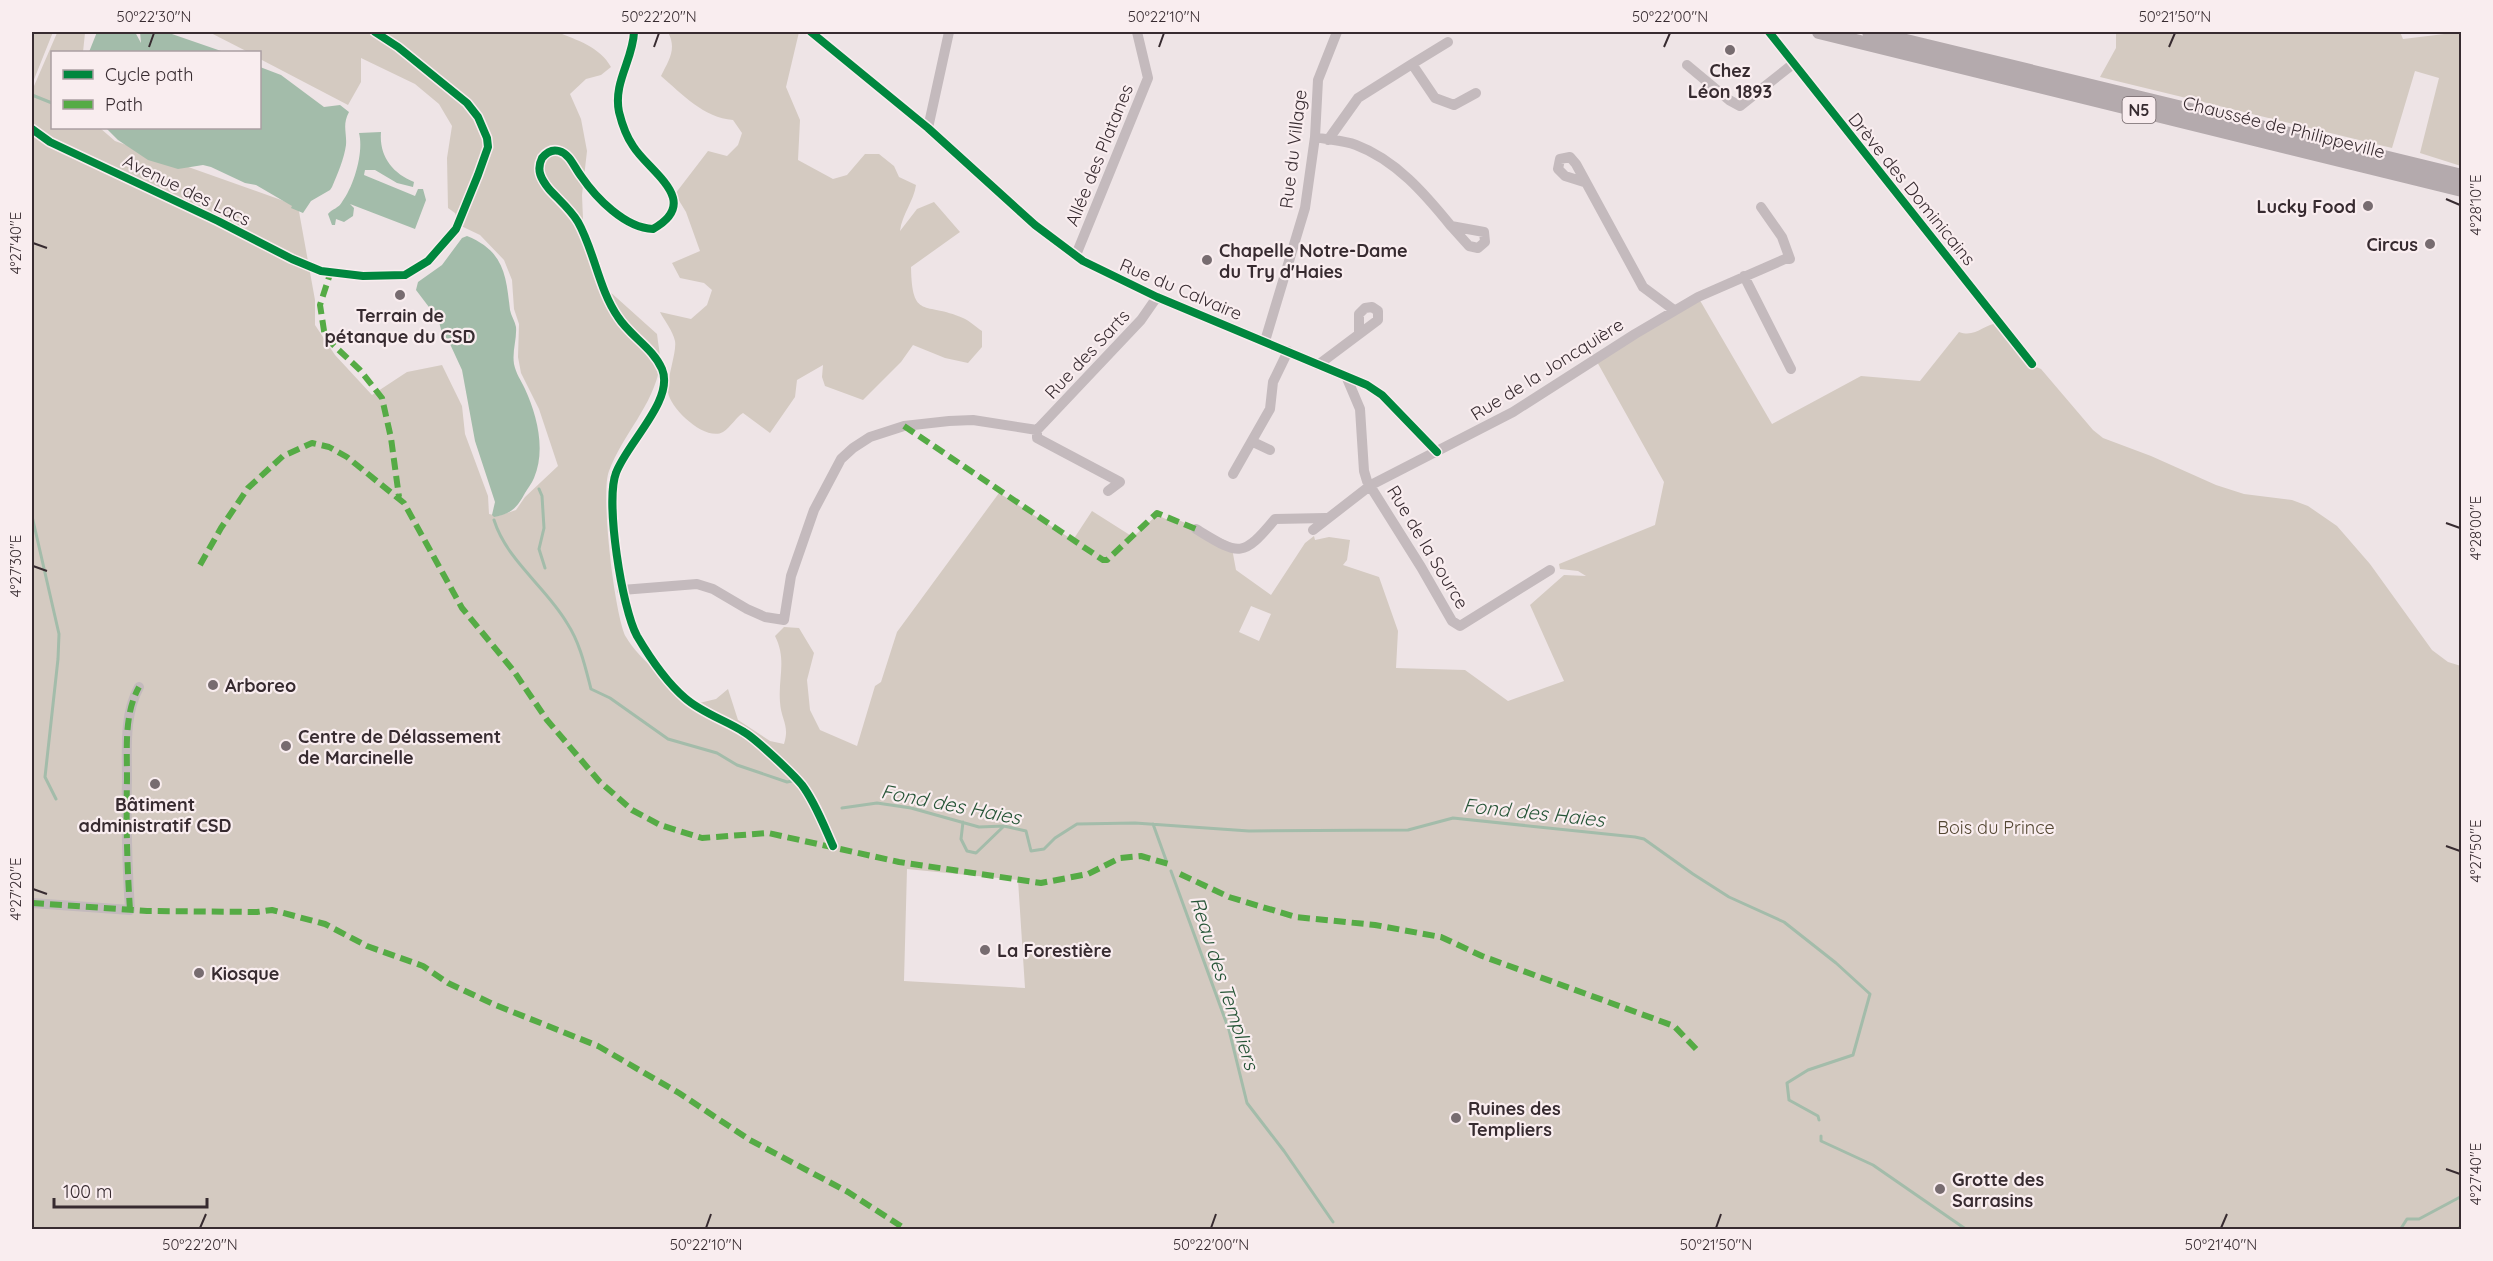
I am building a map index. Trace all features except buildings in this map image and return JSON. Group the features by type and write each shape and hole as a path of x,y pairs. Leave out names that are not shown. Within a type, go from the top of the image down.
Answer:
{"main road":[{"name":"Chaussée de Philippeville","path":"1819,32 2462,190"},
{"name":"Chaussée de Philippeville","path":"1869,32 2462,176"}],"street":[{"name":"Avenue des Lacs","path":"32,129 50,142 321,271 363,276 405,275 428,261 456,229 488,147 483,127 467,103 398,47 375,32"},
{"path":"634,32 632,47 622,70 619,110 626,134 634,148 669,186 673,199 668,219 653,229 633,225 592,192 569,158 560,151 552,150 546,154 539,169 545,184 578,222 616,315 630,333 656,358 663,371 662,397 622,458 614,475 614,511 622,590 627,613 636,634 666,680 686,699 746,733 802,785 833,846"},
{"name":"Rue du Calvaire","path":"812,32 927,128 1035,225 1076,255 1108,274 1157,297 1367,385 1382,395 1437,452"},
{"path":"927,128 949,32"},
{"name":"Allée des Platanes","path":"1076,255 1148,78 1137,32"},
{"name":"Rue du Village","path":"1265,341 1305,208 1315,137 1318,80 1337,32"},
{"name":"Drève des Dominicains","path":"1768,32 2032,364"},
{"path":"1328,140 1358,98 1448,42"},
{"path":"1412,64 1435,98 1454,105 1476,93"},
{"path":"1687,65 1729,100 1740,105 1793,64"},
{"path":"1315,137 1355,144 1389,161 1427,196 1451,226"},
{"path":"1584,182 1643,287 1674,310"},
{"name":"Rue de la Joncquière","path":"1371,485 1542,395 1674,310 1744,276 1785,259 1790,260 1782,237 1761,207"},
{"path":"1744,276 1791,369"},
{"name":"Rue des Sarts","path":"1037,430 1141,320 1157,297"},
{"path":"1318,364 1359,333"},
{"path":"1233,474 1270,409 1273,382 1288,351"},
{"path":"1313,530 1371,485 1364,471 1360,409 1346,376"},
{"path":"622,590 698,584 765,617 784,620 790,576 814,510 841,459 853,448 882,433 904,426 973,420 1037,430 1037,438 1120,482 1108,491"},
{"path":"1253,442 1270,450"},
{"name":"Rue de la Source","path":"1371,485 1452,621 1460,626 1550,570"},
{"path":"1196,529 1221,545 1236,550 1246,549 1275,519 1326,518"},
{"path":"32,903 130,909 125,848 128,734 131,700 139,687"}],"green space":[{"path":"32,32 53,32 33,82 32,82"},
{"name":"Bois du Prince","path":"209,32 557,32 594,49 611,67 601,75 586,79 570,94 581,119 587,151 582,195 584,244 608,290 657,334 660,358 660,366 651,394 609,471 606,503 617,606 626,637 639,655 695,704 716,699 728,689 738,720 770,741 784,744 786,727 781,708 781,653 775,636 784,627 799,628 814,653 807,680 810,710 820,730 857,746 875,686 881,682 897,632 999,493 1073,540 1092,511 1133,537 1157,515 1179,525 1167,515 1231,543 1236,570 1271,595 1305,543 1314,536 1315,540 1329,537 1350,540 1347,560 1343,565 1379,577 1398,631 1396,668 1465,670 1508,701 1564,681 1530,605 1564,575 1586,576 1578,571 1560,569 1559,564 1655,525 1664,482 1596,360 1698,297 1772,424 1861,376 1920,381 1959,332 1975,332 1999,323 2024,362 2041,369 2093,430 2103,438 2151,456 2216,485 2244,494 2292,500 2308,506 2337,526 2370,564 2432,650 2448,662 2461,666 2461,1229 32,1229 32,86 34,86 57,33 85,33 83,51 51,51 51,129 101,129 115,141 298,206 315,300 315,325 335,355 372,395 407,372 442,365 462,406 465,434 488,496 489,514 498,516 516,510 525,497 558,466 539,409 521,373 518,357 519,324 514,309 512,280 504,260 480,235 459,225 455,213 448,208 447,158 452,126 439,104 415,84 361,58 361,82 348,105 261,60 261,51 246,51","holes":["1251,606 1271,614 1259,641 1239,632","907,869 1018,880 1025,988 904,981"]},
{"path":"668,32 799,32 786,87 800,120 798,160 833,179 847,175 865,154 879,154 894,166 899,177 916,185 900,231 917,209 934,202 960,232 911,267 912,284 914,295 923,306 963,318 982,331 982,347 968,363 945,358 913,345 901,362 863,400 825,386 822,377 823,365 797,380 795,397 770,433 743,413 726,430 716,434 699,428 682,415 670,399 668,392 675,341 660,312 691,319 707,305 712,290 704,283 680,278 672,263 700,251 686,212 675,194 708,151 727,156 738,145 742,133 733,120 712,115 703,110 661,76 672,49"},
{"path":"2116,32 2400,32 2403,39 2461,32 2461,166 2420,153 2439,78 2415,71 2392,148 2100,77 2116,48"}],"shaded area":[{"path":"97,32 135,32 141,43 140,32 169,33 221,51 89,51"},
{"path":"261,67 281,75 324,107 340,105 349,112 345,125 345,150 332,187 311,201 303,213 291,208 292,206 256,185 245,183 211,167 203,165 178,169 148,160 118,140 107,129 261,129"},
{"path":"381,132 382,149 388,163 399,174 414,182 413,187 397,183 375,170 365,170 364,175 415,196 418,189 423,189 426,200 415,229 350,204 354,208 353,216 344,222 336,219 335,225 332,225 328,214 339,206 357,169 360,150 359,133"},
{"path":"467,236 489,249 501,266 516,327 514,364 529,399 540,444 538,467 519,503 513,510 494,517 492,515 495,502 475,441 462,370 450,344 443,336 438,319 416,290 418,282 442,265 462,238"}],"waterway":[{"name":"Fond des Haies","path":"32,95 51,103"},
{"path":"539,489 542,496 544,528 539,549 545,568"},
{"path":"32,516 59,634 45,777 56,799"},
{"name":"Fond des Haies","path":"494,520 500,535 517,561 549,597 572,631 582,655 591,689 610,698 668,739 717,753 737,765 787,782 792,781"},
{"name":"Fond des Haies","path":"842,808 877,803 911,808 979,827 1004,826 1026,831 1031,851 1044,849 1055,838 1077,824 1135,823 1249,831 1408,830 1453,818 1644,839 1729,897 1784,922 1836,963 1870,994 1853,1055 1808,1070 1787,1083 1789,1100 1818,1116 1819,1120"},
{"path":"963,822 961,839 967,851 976,853 1004,826"},
{"name":"Reau des Templiers","path":"1153,824 1166,860"},
{"name":"Reau des Templiers","path":"1171,871 1229,1030 1247,1103 1284,1151 1333,1222"},
{"name":"Fond des Haies","path":"1821,1136 1821,1141 1873,1165 1967,1230"},
{"name":"Fond des Haies","path":"2400,1230 2407,1219 2419,1219 2462,1196"}],"marked path":[{"path":"328,271 331,271 320,305 325,337 360,370 382,398 391,438 399,497"},
{"path":"904,426 1103,560 1107,560 1157,513 1196,529"},
{"path":"200,565 248,488 283,456 312,443 329,447 347,457 404,503 462,608 513,670 547,720 599,781 632,810 660,825 702,838 768,833 899,862 1041,883 1088,874 1120,858 1141,856 1169,864"},
{"path":"130,910 127,844 127,743 131,708 139,687"},
{"path":"1180,874 1229,897 1296,917 1375,925 1441,937 1482,956 1674,1026 1697,1050"},
{"path":"32,903 147,911 257,912 272,910 325,924 367,946 423,966 448,983 493,1004 598,1046 679,1093 750,1140 848,1192 907,1230"}],"cycle path":[{"path":"32,129 50,142 321,271 363,276 405,275 428,261 456,229 488,147 487,138 478,117 467,103 398,47 375,32"},
{"path":"634,32 619,91 619,112 624,130 631,142 660,176 673,197 673,208 667,218 653,229 622,218 603,202 569,158 559,151 552,151 545,155 539,166 540,174 546,185 568,209 584,233 611,306 623,324 653,355 662,369 664,381 662,394 648,422 621,461 613,487 614,530 626,603 637,636 664,677 692,703 750,736 791,773 811,799 833,846"},
{"path":"811,32 928,128 1035,225 1083,261 1157,297 1367,385 1382,395 1437,452"},
{"path":"1769,32 2032,364"}],"place":[{"name":"Chez Léon 1893","path":"1730,50"},
{"name":"Lucky Food","path":"2368,206"},
{"name":"Circus","path":"2430,244"},
{"name":"Chapelle Notre-Dame du Try d'Haies","path":"1207,260"},
{"name":"Terrain de pétanque du CSD","path":"400,295"},
{"name":"Arboreo","path":"213,685"},
{"name":"Centre de Délassement de Marcinelle","path":"286,746"},
{"name":"Bâtiment administratif CSD","path":"155,784"},
{"name":"La Forestière","path":"985,950"},
{"name":"Kiosque","path":"199,973"},
{"name":"Ruines des Templiers","path":"1456,1118"},
{"name":"Grotte des Sarrasins","path":"1940,1189"}]}
